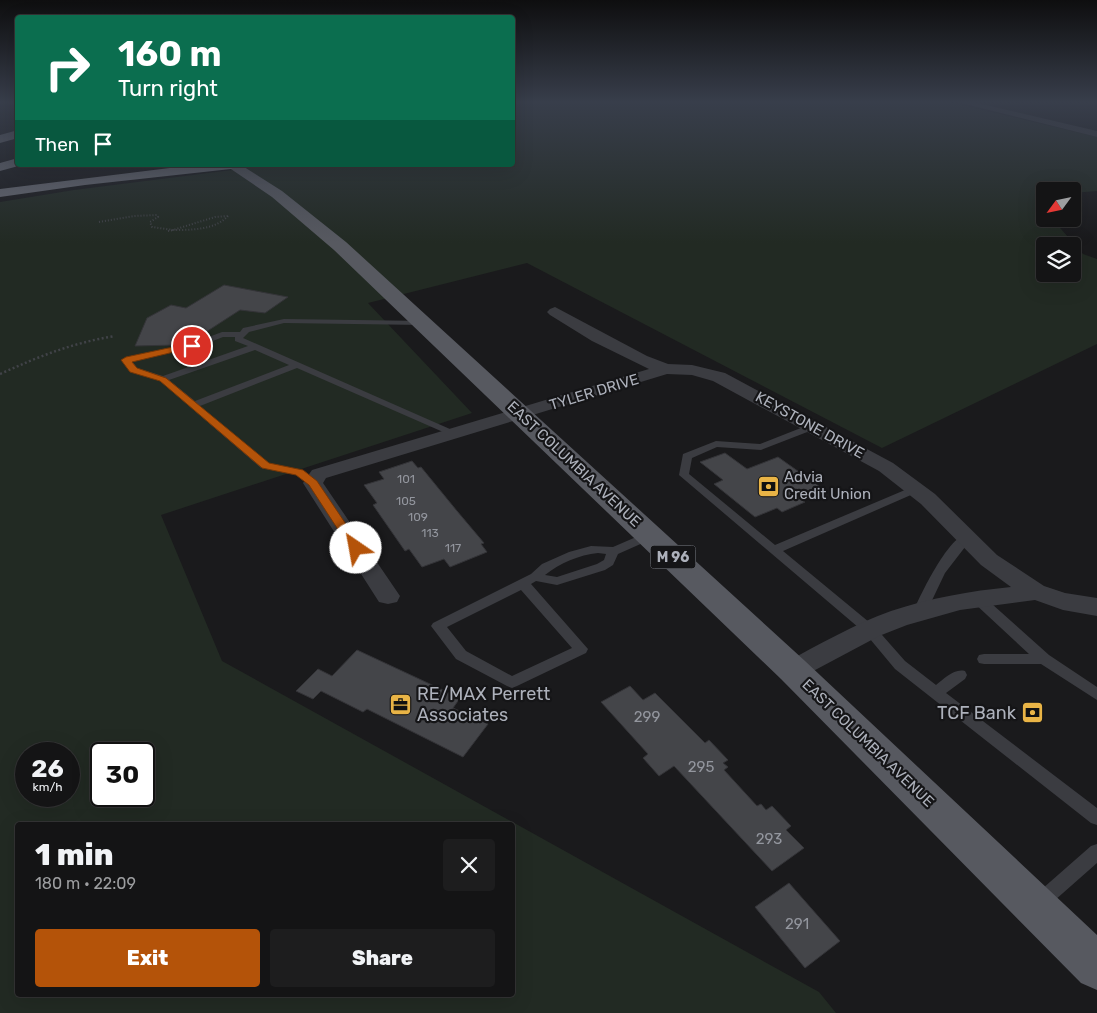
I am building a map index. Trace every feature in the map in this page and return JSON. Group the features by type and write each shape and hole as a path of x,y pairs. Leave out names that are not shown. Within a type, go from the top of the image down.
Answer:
{"highway":[{"path":"0,161 15,158"},
{"path":"0,167 15,163"},
{"path":"0,193 85,181 214,167"}],"main road":[{"name":"EAST COLUMBIA AVENUE","path":"235,167 277,194 340,246 423,323 793,670 1097,967"}],"street":[{"name":"KEYSTONE DRIVE","path":"554,312 598,338 641,360 666,368 692,370 719,377 886,467 916,489 989,560 1036,592"},
{"name":"TYLER DRIVE","path":"313,483 319,474 666,368"},
{"path":"313,483 388,596"},
{"path":"793,670 870,630 899,618 960,601 1036,592 1063,601 1097,607"}],"lane":[{"path":"423,323 284,321 246,330 238,339 454,433"},
{"path":"242,334 222,334 192,346 126,360 134,370 163,380 265,466 299,473 313,483"},
{"path":"163,380 254,347"},
{"path":"193,405 296,365"},
{"path":"812,427 761,447 716,444 687,456 684,475 870,630 900,665 1097,818"},
{"path":"774,550 916,489"},
{"path":"529,581 581,649 512,682 461,656 438,626 529,581 547,566 587,551 597,549 613,551 650,535"},
{"path":"920,612 929,588 948,557 966,538"},
{"path":"529,581 557,581 601,567 609,562 613,551"},
{"path":"978,599 1044,659 1097,694"},
{"path":"984,659 1044,659"},
{"path":"936,693 960,675"},
{"path":"1035,906 1097,852"}],"path":[{"path":"99,222 156,215 158,217 150,222 151,225 168,231 195,229 224,221 228,216 215,217 168,231"},
{"path":"0,374 48,352 90,340 115,336"}],"shaded area":[{"path":"515,148 1097,148 1097,191 1081,192 1081,182 1036,182 1036,228 1060,228 1068,237 1036,237 1036,282 1081,282 1081,252 1097,259 1097,344 882,448 527,263 368,303 472,413 161,515 222,661 512,822 15,822 15,997 515,997 515,823 819,992 836,1013 0,1013 0,202 74,190 255,167 515,167"}],"building":[{"path":"224,285 288,297 265,313 240,310 192,341 184,341 183,344 135,346 147,318 171,305 186,308"},
{"name":"Advia Credit Union","path":"725,453 747,469 778,457 823,489 799,498 805,502 782,512 777,508 755,517 714,484 723,480 700,462"},
{"path":"412,461 418,468 421,467 484,543 481,544 487,552 450,567 444,559 422,567 409,549 405,551 373,505 377,503 364,485 384,479 379,472"},
{"name":"RE/MAX Perrett Associates","path":"357,650 460,698 453,708 488,724 463,757 367,709 363,712 321,691 313,699 296,691 318,669 332,676"},
{"path":"630,686 643,700 655,693 705,743 709,740 728,760 723,763 728,767 724,770 757,806 761,804 766,810 772,806 791,826 786,830 804,848 772,871 674,766 659,776 643,758 648,754 601,702"},
{"path":"789,883 840,941 805,968 755,907"}],"place":[{"name":"Advia Credit Union","path":"768,486"},
{"name":"RE/MAX Perrett Associates","path":"401,704"},
{"name":"TCF Bank","path":"1032,713"}],"route":[{"path":"192,346 126,360 134,370 163,380 265,466 299,473 313,483 356,548"}]}
